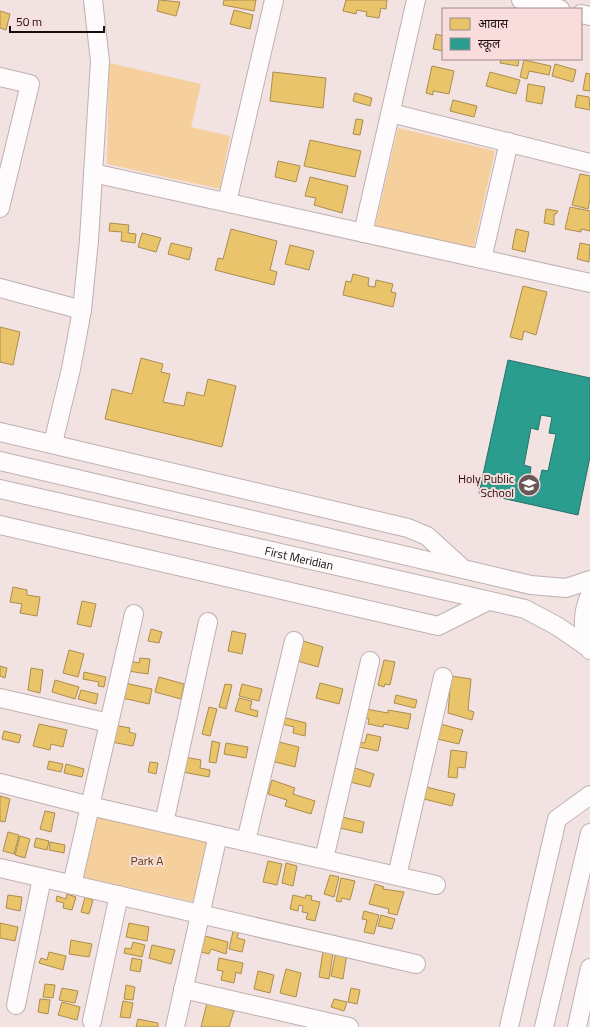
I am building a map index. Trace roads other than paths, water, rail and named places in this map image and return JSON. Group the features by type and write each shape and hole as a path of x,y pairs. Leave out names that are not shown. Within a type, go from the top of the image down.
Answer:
{"street":[{"path":"53,443 71,369 82,310 89,240 100,60 93,0"},
{"path":"227,202 274,0"},
{"path":"363,232 416,0"},
{"path":"522,0 556,8"},
{"path":"0,77 30,84 0,208"},
{"path":"391,113 590,163"},
{"path":"482,259 509,142"},
{"path":"94,173 590,282"},
{"path":"0,288 82,310"},
{"path":"0,432 53,443 417,531 427,536 463,570"},
{"name":"First Meridian","path":"0,461 463,570 538,586 566,588 590,580"},
{"name":"First Meridian","path":"0,489 525,609 557,626 590,649"},
{"path":"0,525 438,626 488,601"},
{"path":"590,595 585,606 584,629 590,649"},
{"path":"72,885 134,614"},
{"path":"164,823 208,622"},
{"path":"246,842 294,641"},
{"path":"324,859 370,662"},
{"path":"397,876 443,677"},
{"path":"0,698 109,723"},
{"path":"0,783 90,806 436,885"},
{"path":"509,1027 557,819 590,795"},
{"path":"544,1027 590,833"},
{"path":"175,1027 199,914 218,835"},
{"path":"0,868 416,964"},
{"path":"16,1005 42,878"},
{"path":"92,1020 119,896"},
{"path":"577,1027 590,968"},
{"path":"183,989 349,1027"}],"place":[{"name":"Holy Public School","path":"529,485"}],"park label":[{"name":"Park A","path":"147,860"}]}
